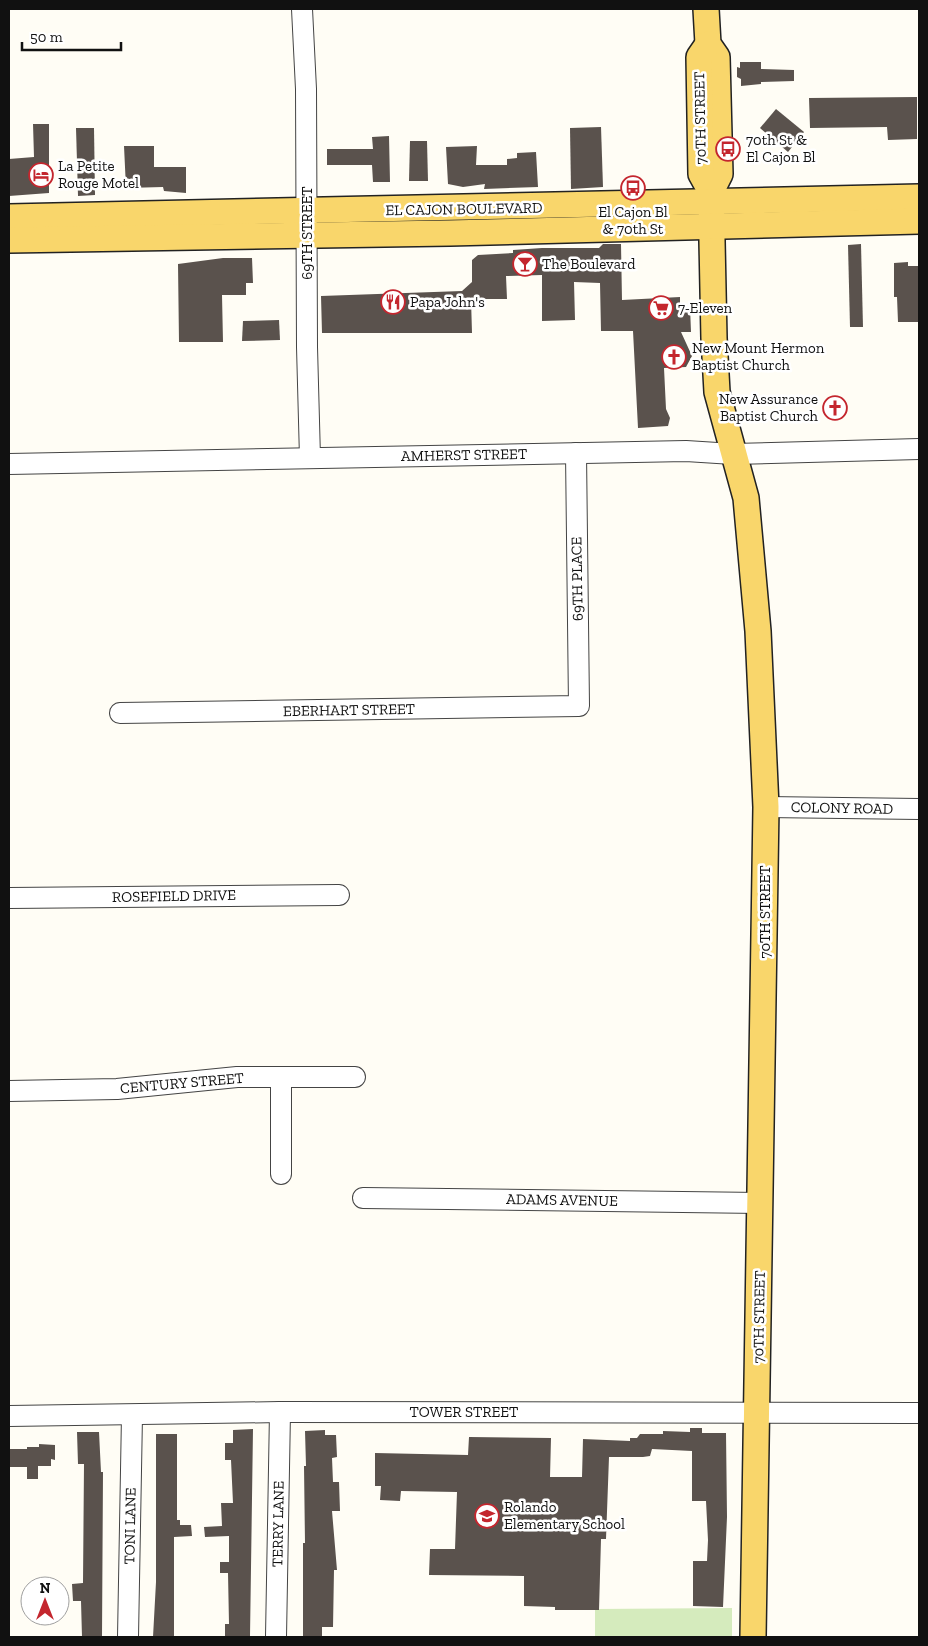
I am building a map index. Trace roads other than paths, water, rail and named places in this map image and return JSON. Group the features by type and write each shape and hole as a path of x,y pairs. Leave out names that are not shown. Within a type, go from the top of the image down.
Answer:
{"main road":[{"name":"70TH STREET","path":"706,9 708,44 717,57 720,174 712,207 714,338 717,392 746,498 760,658 766,807 753,1637"},
{"name":"EL CAJON BOULEVARD","path":"9,240 308,223 919,198"},
{"name":"EL CAJON BOULEVARD","path":"712,207 919,221"},
{"name":"EL CAJON BOULEVARD","path":"9,217 308,223"}],"street":[{"name":"69TH STREET","path":"302,9 308,223 307,347 310,458"},
{"name":"AMHERST STREET","path":"9,464 705,450 733,454 919,449"},
{"name":"69TH PLACE","path":"576,453 579,706"},
{"name":"EBERHART STREET","path":"120,713 579,706"},
{"name":"COLONY ROAD","path":"766,807 919,809"},
{"name":"ROSEFIELD DRIVE","path":"9,898 338,895"},
{"name":"CENTURY STREET","path":"9,1091 117,1089 237,1077 355,1078"},
{"path":"281,1078 281,1174"},
{"name":"ADAMS AVENUE","path":"363,1198 760,1203"},
{"name":"TOWER STREET","path":"9,1416 280,1412 919,1413"},
{"name":"TERRY LANE","path":"276,1637 280,1412"},
{"name":"TONI LANE","path":"128,1637 132,1415"}],"place":[{"name":"70th St & El Cajon Bl","path":"728,149"},
{"name":"La Petite Rouge Motel","path":"41,175"},
{"name":"El Cajon Bl & 70th St","path":"633,188"},
{"name":"The Boulevard","path":"525,264"},
{"name":"Papa John's","path":"393,302"},
{"name":"7-Eleven","path":"661,308"},
{"name":"New Mount Hermon Baptist Church","path":"674,357"},
{"name":"New Assurance Baptist Church","path":"835,408"},
{"name":"Rolando Elementary School","path":"487,1516"}]}
